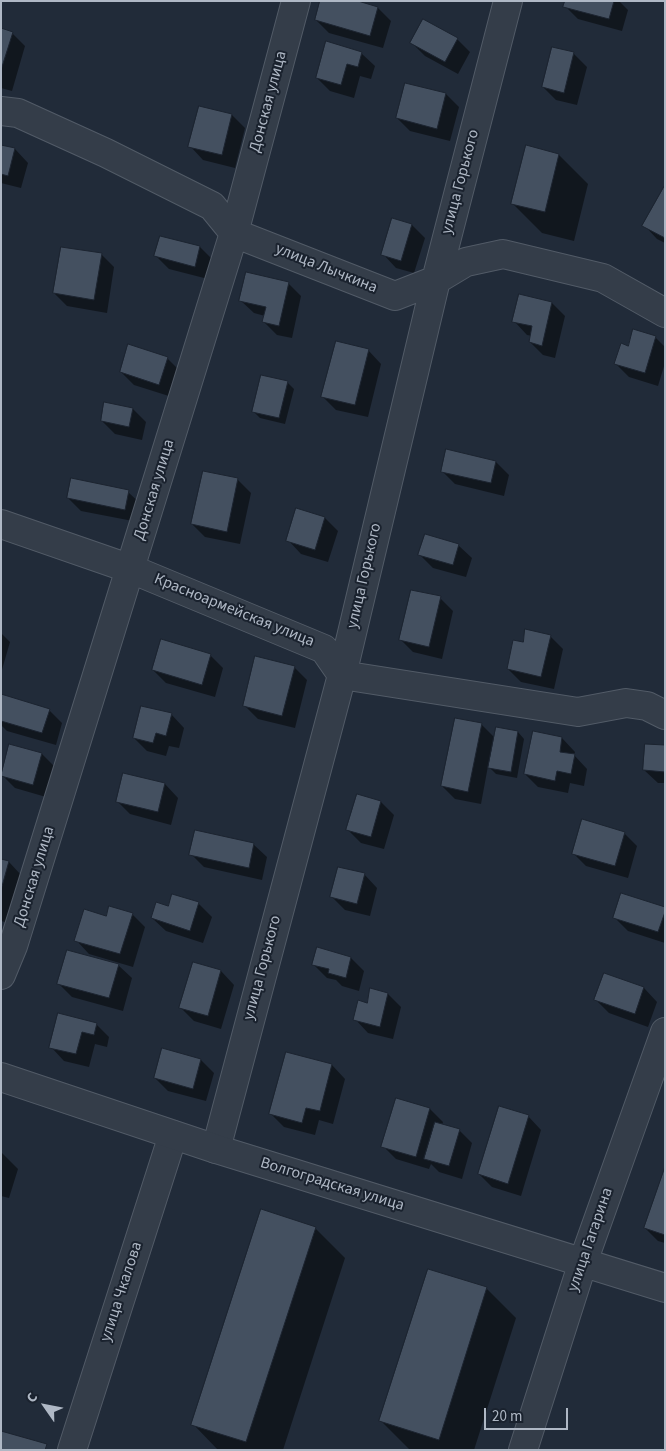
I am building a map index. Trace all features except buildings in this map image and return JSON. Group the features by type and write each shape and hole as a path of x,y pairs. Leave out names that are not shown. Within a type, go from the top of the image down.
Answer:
{"street":[{"name":"Донская улица","path":"1,976 13,946 234,233 296,1"},
{"name":"улица Горького","path":"216,1149 342,675 436,280 508,1"},
{"name":"улица Лычкина","path":"1,111 18,113 80,141 212,206 234,233 395,296 436,280 466,262 503,254 603,278 665,313"},
{"name":"Красноармейская улица","path":"1,524 131,569 324,648 342,675"},
{"path":"342,675 578,712 626,704 647,706 665,715"},
{"name":"улица Гагарина","path":"523,1450 583,1262 665,1032"},
{"name":"Волгоградская улица","path":"1,1077 216,1149 665,1288"},
{"name":"улица Чкалова","path":"72,1450 173,1135"}]}
